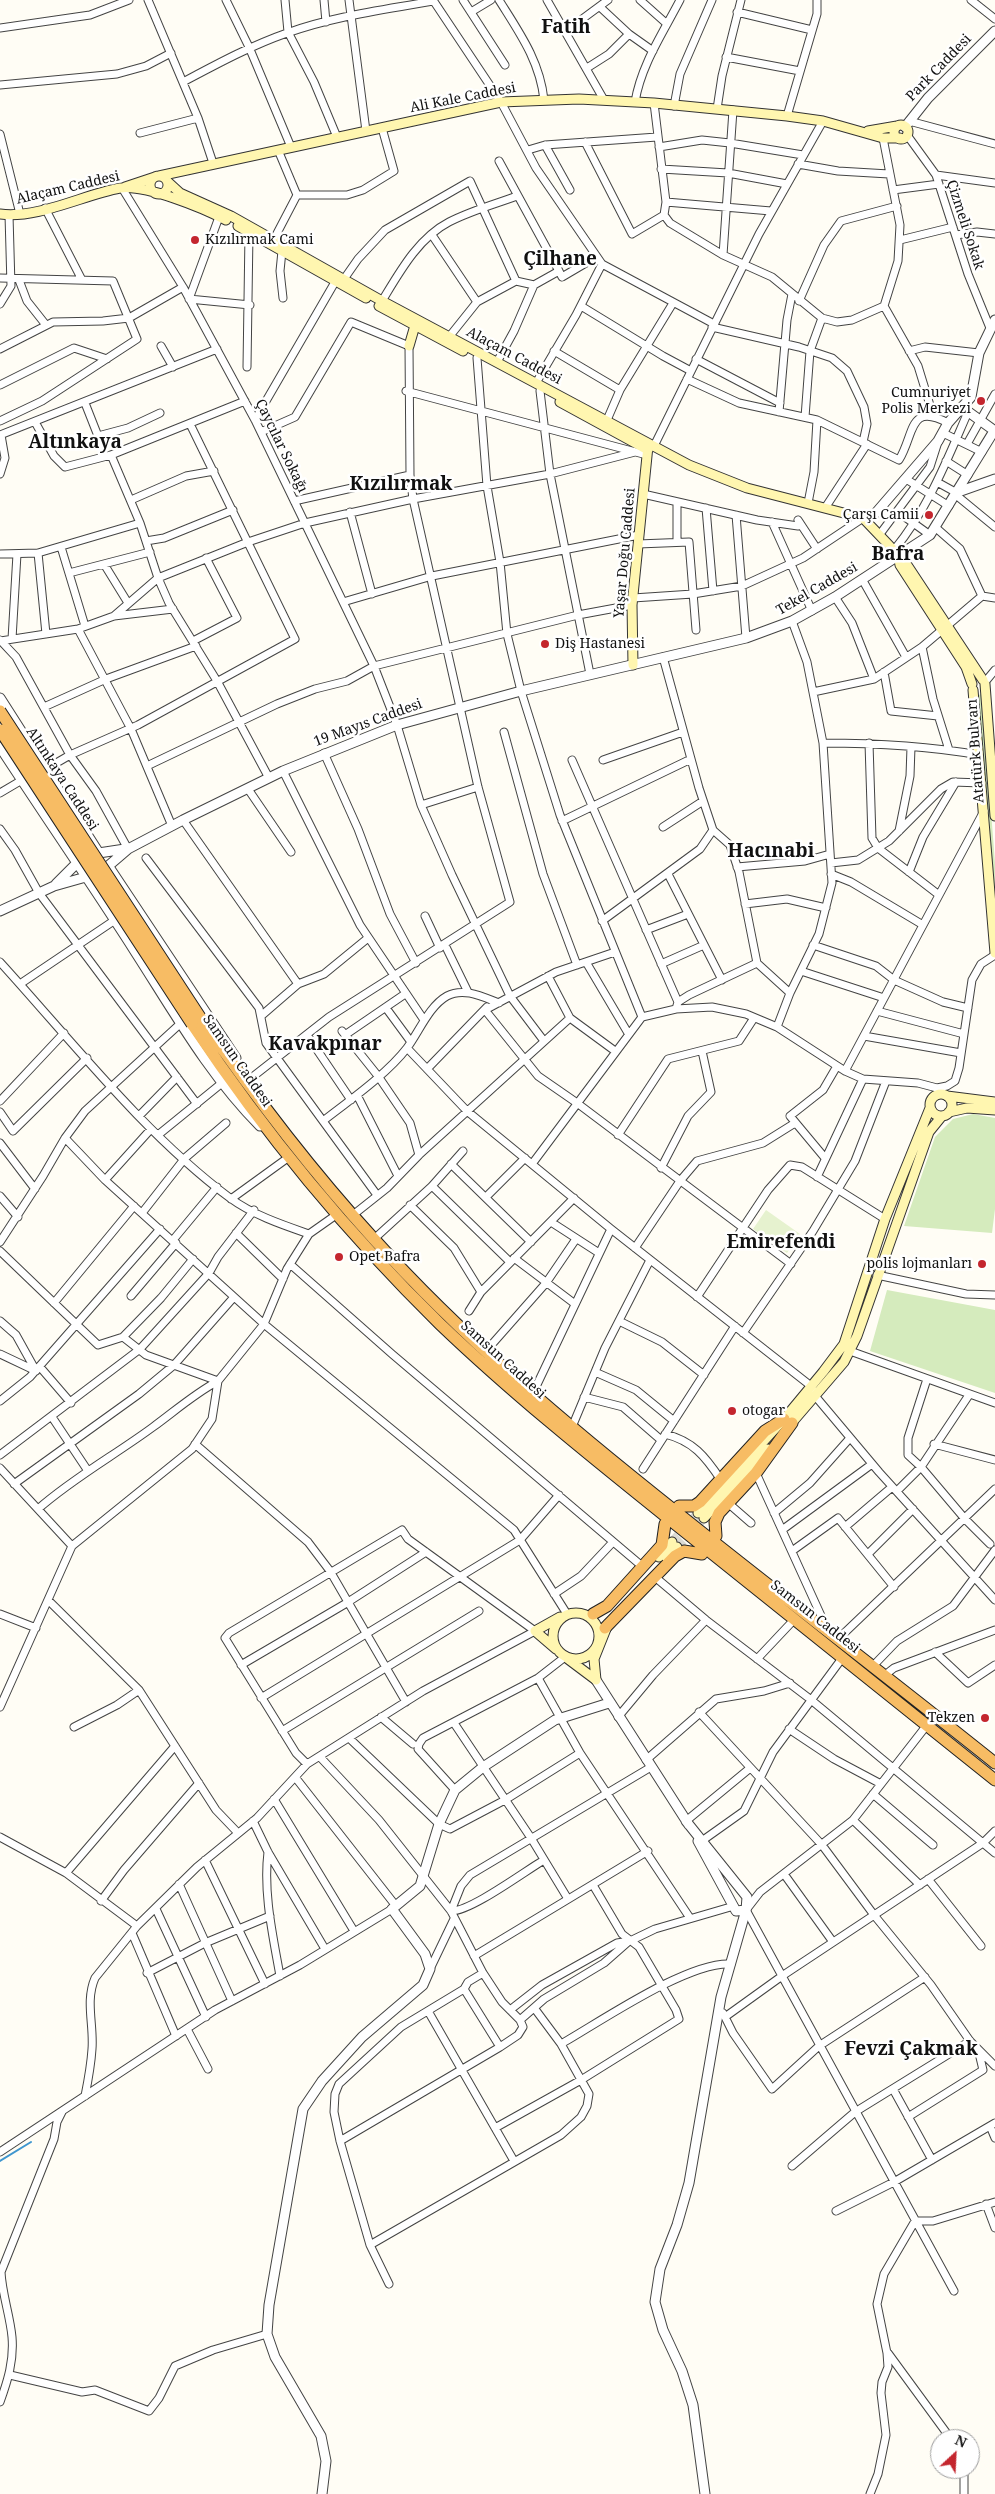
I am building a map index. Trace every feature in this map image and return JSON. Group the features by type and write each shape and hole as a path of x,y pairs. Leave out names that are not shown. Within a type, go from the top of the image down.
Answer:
{"highway":[{"name":"Altınkaya Caddesi","path":"0,711 97,867"},
{"name":"Altınkaya Caddesi","path":"0,730 97,867"},
{"name":"Samsun Caddesi","path":"97,867 228,1078 288,1157 336,1215 439,1323 569,1432 818,1632 843,1657 995,1780"},
{"name":"Samsun Caddesi","path":"191,1021 248,1081 275,1120 374,1239 486,1351 533,1393 569,1432"},
{"path":"678,1506 694,1506 700,1502 765,1431 788,1421"},
{"path":"716,1536 715,1522 756,1472 788,1421"},
{"path":"584,1430 807,1609 818,1632 790,1624 702,1554 578,1454 569,1432 584,1430"},
{"path":"588,1613 607,1606 643,1567 662,1544 665,1524"},
{"path":"606,1628 675,1556 684,1551 702,1554"},
{"name":"Samsun Caddesi","path":"818,1632 837,1640 885,1675 995,1763"}],"main road":[{"name":"Ali Kale Caddesi","path":"122,188 158,176 213,163 501,102 604,100 732,110 823,121 865,131 883,138 904,129"},
{"name":"Ali Kale Caddesi","path":"865,131 904,129"},
{"path":"158,176 168,182 166,192 157,194 152,191 150,184 158,176"},
{"name":"Alaçam Caddesi","path":"168,182 180,193 251,230 282,251 382,301 415,322 497,362 649,449 733,483 863,518"},
{"name":"Alaçam Caddesi","path":"5,214 20,214 122,188 157,194 189,203 274,239 477,358 607,420 649,449"},
{"path":"409,346 415,322"},
{"name":"Yaşar Doğu Caddesi","path":"633,664 633,602 649,449"},
{"name":"Atatürk Bulvarı","path":"863,518 905,562 944,627 984,682 994,781 995,816"},
{"path":"944,627 966,667 972,687 982,783 995,954"},
{"path":"972,687 981,691 984,682"},
{"path":"788,1421 811,1386 844,1344 884,1219 930,1108 931,1099 941,1093 995,1102"},
{"path":"701,1516 788,1421 816,1397 844,1362 850,1351 929,1132 945,1114 951,1101 941,1093"},
{"path":"930,1108 935,1114 945,1114 967,1108 995,1110"},
{"path":"674,1544 606,1628 594,1659 596,1680 563,1655 535,1630 567,1614 610,1609 674,1544"},
{"path":"567,1614 560,1619 553,1632 553,1640 563,1655 575,1660 590,1656 599,1644 600,1636 595,1622 588,1613"}],"street":[{"path":"0,28 90,16 129,0"},
{"path":"148,0 198,118 213,163"},
{"path":"226,0 249,47 291,147"},
{"path":"285,0 288,32 314,82 338,137"},
{"path":"324,0 326,22"},
{"path":"348,0 366,131"},
{"path":"183,82 249,47 288,32 351,16 433,0 501,102 536,168 602,264 713,326 786,344 832,358 847,371 864,407 867,424 865,443 825,508"},
{"path":"463,0 505,65"},
{"path":"471,12 491,0"},
{"path":"499,0 530,50 542,80 544,100"},
{"path":"547,0 604,100"},
{"path":"566,31 608,0"},
{"path":"640,0 667,24"},
{"path":"635,102 638,85 653,51 680,0"},
{"path":"674,106 680,74 712,0"},
{"path":"717,109 726,57 741,0"},
{"path":"787,116 818,14 817,0"},
{"path":"972,0 995,19"},
{"path":"600,7 629,34 653,51"},
{"path":"737,12 812,30"},
{"name":"Park Caddesi","path":"904,129 928,98 995,31"},
{"path":"587,68 609,54 629,34"},
{"path":"0,85 117,74 146,66 170,53"},
{"path":"726,57 800,71"},
{"path":"654,103 666,202 664,215 670,223 723,255 772,277 822,318 837,322 852,320 884,306"},
{"path":"723,255 732,110"},
{"path":"140,133 198,118"},
{"path":"114,616 158,578 248,542 305,523 413,499 550,474 649,449 687,379 771,211 823,121"},
{"path":"297,195 347,195 363,190 394,171 382,128"},
{"path":"904,129 995,144"},
{"name":"Çizmeli Sokak","path":"904,129 936,174 956,235 993,323"},
{"path":"0,134 20,214"},
{"path":"528,150 545,145 657,137"},
{"path":"883,138 897,206 900,240 898,261 884,306 921,373 933,415"},
{"path":"659,148 702,140 803,155"},
{"path":"585,142 632,234 664,215"},
{"path":"545,145 570,190"},
{"path":"278,150 297,195"},
{"path":"499,160 562,276 596,257"},
{"path":"798,164 838,171 889,174"},
{"path":"661,169 728,173 786,184"},
{"path":"936,174 995,183"},
{"path":"255,420 338,278 385,230 470,181 516,281"},
{"path":"893,190 939,184"},
{"name":"Çaycılar Sokağı","path":"122,188 183,287 261,432 374,666 397,725 421,805 510,996 544,1041"},
{"path":"274,239 297,195"},
{"path":"382,301 404,266 432,235 448,222 517,196"},
{"path":"666,202 771,211"},
{"path":"799,301 824,245 841,221 897,206"},
{"path":"45,208 82,280"},
{"path":"0,304 11,286 5,214"},
{"path":"219,217 189,299 250,304"},
{"path":"900,240 953,227"},
{"path":"247,367 251,230"},
{"path":"956,235 977,232 995,234"},
{"path":"432,235 477,302"},
{"path":"282,251 280,271 283,298"},
{"path":"590,674 550,474 538,387 554,351 581,306 602,264"},
{"path":"497,362 514,331 534,285 559,272"},
{"path":"0,278 11,280 113,281 137,339 42,401 0,421"},
{"path":"19,280 27,301 46,325"},
{"path":"449,337 477,302 516,281 534,285"},
{"path":"0,349 53,322 103,321 129,318 183,287"},
{"path":"779,412 787,320 792,294"},
{"path":"607,420 620,390 673,302"},
{"path":"581,306 690,371"},
{"path":"805,417 810,351 822,318"},
{"path":"0,698 46,769 97,867 248,1081 329,1017 477,925 510,902 499,871 478,787 459,707 432,576 413,499 410,475 409,346 351,322 294,417 261,432"},
{"path":"896,553 915,524 937,482 956,439 971,397 978,353 993,323"},
{"path":"161,346 173,368"},
{"path":"909,351 925,346 978,353"},
{"path":"0,385 74,348 106,359"},
{"path":"0,474 5,458 1,435 217,349"},
{"path":"554,351 620,390"},
{"path":"477,358 487,486 500,562 507,634 522,691 562,821 642,1017"},
{"path":"696,359 780,403"},
{"path":"687,379 739,403 818,420 899,460 915,423 924,416 933,415 948,423"},
{"path":"408,391 480,412 635,452"},
{"path":"967,444 995,394"},
{"path":"35,422 54,456 65,467 111,455 245,401"},
{"path":"85,403 98,436 128,428 160,414"},
{"path":"965,410 995,431"},
{"path":"146,766 239,722 315,689 347,681 374,666 633,602 742,586 790,564 817,549 863,518 874,515 906,480 940,437 948,423 965,410"},
{"path":"808,503 814,472 818,420"},
{"path":"46,769 70,755 131,729 295,639 190,424"},
{"name":"Tekel Caddesi","path":"633,664 746,638 792,621 835,597 896,553 933,531 995,431"},
{"path":"940,437 956,439 982,452"},
{"path":"880,534 931,465 940,437"},
{"path":"111,455 140,523 158,578 173,609 217,681 269,778"},
{"path":"946,461 968,475"},
{"path":"131,500 186,476 214,471"},
{"path":"294,501 410,475"},
{"path":"957,493 995,479"},
{"path":"906,480 949,506"},
{"path":"937,482 957,493 995,527"},
{"path":"643,494 772,522 798,523 817,549"},
{"path":"676,502 676,542"},
{"path":"706,508 713,591"},
{"path":"146,541 164,538 233,510"},
{"path":"350,512 372,594"},
{"path":"898,512 915,524 933,531 960,549 982,596"},
{"path":"736,515 746,638"},
{"path":"772,522 812,611"},
{"path":"0,554 38,553 140,523"},
{"path":"343,602 432,576 565,549 639,540 689,542 696,630"},
{"path":"61,547 69,572 81,627 131,729 172,826"},
{"path":"69,572 150,552"},
{"path":"38,553 46,634"},
{"path":"12,639 17,554"},
{"path":"44,708 106,679 194,643 237,618 206,558"},
{"path":"104,564 128,603"},
{"path":"862,579 906,657"},
{"path":"813,692 874,679 922,647 982,596 995,598"},
{"path":"835,597 852,623 874,679"},
{"path":"0,641 81,627 114,616 173,609"},
{"path":"777,1027 790,993 813,945 826,908 832,883 823,743 807,662 792,621"},
{"path":"0,641 16,658 70,755 96,792 128,849"},
{"path":"922,647 938,716 949,750"},
{"path":"663,656 690,760 713,830 730,845 737,867 757,964 790,993"},
{"name":"19 Mayıs Caddesi","path":"97,867 183,820 283,771 397,725 459,707 633,664"},
{"path":"984,682 995,670"},
{"path":"884,672 891,711 938,716"},
{"path":"504,732 543,874 577,965"},
{"path":"602,760 683,732"},
{"path":"823,743 869,743 949,750 979,755"},
{"path":"869,743 872,838 878,848 939,895"},
{"path":"0,747 76,863 97,867"},
{"path":"898,832 910,776 911,747"},
{"path":"324,753 358,829 390,914 416,963"},
{"path":"572,760 677,1005"},
{"path":"562,821 690,760"},
{"path":"283,771 368,938 424,1020"},
{"path":"0,793 22,780"},
{"path":"831,864 858,860 878,848 898,832 941,789 956,782 982,783"},
{"path":"909,872 922,837 956,782"},
{"path":"421,805 478,787"},
{"path":"248,788 291,852"},
{"path":"663,827 703,801"},
{"path":"845,1071 984,811"},
{"path":"183,820 298,984"},
{"path":"0,829 15,850 39,893 152,1047 197,1104"},
{"path":"602,921 700,849 713,830"},
{"name":"19 Mayıs Caddesi","path":"97,867 112,853 128,849"},
{"path":"737,867 804,861 830,854"},
{"name":"19 Mayıs Caddesi","path":"54,886 76,863 88,855 97,867"},
{"path":"146,858 259,1008 266,1043 378,1195"},
{"path":"0,911 97,867"},
{"path":"97,867 115,920 191,1021 222,1082 242,1108 278,1144"},
{"path":"668,874 722,980"},
{"path":"831,874 851,882 923,926"},
{"path":"745,904 787,899 826,908"},
{"path":"646,930 688,914"},
{"path":"425,916 468,992"},
{"path":"20,984 115,920"},
{"path":"261,1016 298,984 324,974 368,938"},
{"path":"661,964 704,945"},
{"path":"813,945 876,966 894,980 943,1002 968,1008"},
{"path":"427,1069 485,1010 548,976 615,952"},
{"path":"677,1005 712,1007 754,1018 777,1027 845,1071 863,1079 918,1082 941,1093 955,1081 972,980 981,964 995,954"},
{"path":"0,962 158,1136 231,1199 309,1234"},
{"path":"586,962 628,1033"},
{"path":"532,1164 628,1033 642,1017 677,1005 722,980 757,964"},
{"path":"801,971 884,998"},
{"path":"548,976 570,1018 615,1051"},
{"path":"323,1121 378,1076 409,1045 424,1020 447,996 468,992 499,1003"},
{"path":"405,994 386,1008 344,1033 378,1076 410,1123 419,1155"},
{"path":"485,1010 490,999"},
{"path":"386,1008 409,1045 427,1069 468,1111 611,1229 811,1386 816,1397 872,1464 995,1600"},
{"path":"485,1010 523,1060 538,1076 577,1102 661,1168 791,1264"},
{"path":"877,1011 964,1034"},
{"path":"353,1215 378,1195 419,1155 570,1018"},
{"path":"618,1135 668,1060 739,1042 754,1018"},
{"path":"0,1242 35,1190 65,1138 85,1111 152,1047 191,1021"},
{"path":"0,1101 64,1033"},
{"path":"307,1035 354,1097 398,1176"},
{"path":"864,1036 961,1053"},
{"path":"661,1168 688,1116 711,1092 702,1051"},
{"path":"0,1112 13,1131 87,1058"},
{"path":"825,1158 790,1116 823,1090 837,1066"},
{"path":"139,1116 177,1077"},
{"path":"817,1177 863,1079"},
{"path":"743,1333 791,1264 855,1161 886,1081"},
{"path":"158,1136 222,1082"},
{"path":"142,1213 185,1158 226,1123"},
{"path":"635,1248 680,1181 698,1161 763,1143 795,1123"},
{"path":"105,1180 151,1129"},
{"path":"65,1138 105,1180 264,1324 514,1530 567,1614"},
{"path":"0,1143 35,1190"},
{"path":"374,1239 432,1186 463,1151"},
{"path":"231,1199 288,1157"},
{"path":"486,1197 525,1158"},
{"path":"451,1164 531,1242"},
{"path":"697,1297 768,1190 790,1165 802,1167 884,1219"},
{"path":"432,1186 512,1260 575,1304"},
{"path":"132,1296 217,1187"},
{"path":"0,1196 18,1216"},
{"path":"469,1311 481,1292 574,1198"},
{"path":"410,1205 454,1248 481,1292"},
{"path":"54,1303 134,1206"},
{"path":"0,1455 140,1350 209,1273 218,1257 254,1210"},
{"path":"38,1509 58,1492 153,1428 200,1390 218,1381 264,1324 282,1279 309,1234 336,1215"},
{"path":"551,1222 599,1253"},
{"path":"0,1401 38,1369 160,1229"},
{"path":"533,1393 611,1229"},
{"path":"236,1233 282,1279"},
{"path":"486,1351 546,1282 576,1239"},
{"path":"0,1251 98,1345 123,1336 161,1298 193,1259"},
{"path":"569,1432 619,1321 650,1260"},
{"path":"290,1264 643,1567"},
{"path":"877,1275 966,1294 995,1295"},
{"path":"14,1484 70,1445 174,1365 234,1297"},
{"path":"0,1321 16,1335 38,1369 71,1403"},
{"path":"619,1321 662,1342 704,1374"},
{"path":"643,1469 735,1326"},
{"path":"123,1336 146,1355 218,1381"},
{"path":"850,1351 995,1403"},
{"path":"0,1354 38,1369"},
{"path":"595,1372 636,1390 674,1421"},
{"path":"872,1667 897,1641 953,1606 975,1578 993,1547 965,1519 921,1467 908,1455 908,1438 927,1379"},
{"path":"0,1707 72,1546 195,1444 212,1419 218,1381"},
{"path":"845,1527 921,1467 934,1444 969,1395"},
{"path":"584,1397 623,1406 663,1437 684,1439 709,1462 721,1480"},
{"path":"52,1417 88,1471"},
{"path":"774,1513 810,1483 850,1438"},
{"path":"195,1444 308,1542 330,1571 406,1702"},
{"path":"934,1444 995,1460"},
{"path":"782,1530 872,1464"},
{"path":"0,1468 72,1546"},
{"path":"756,1472 823,1620 818,1632"},
{"path":"837,1640 942,1542 995,1489"},
{"path":"261,1698 520,1540 559,1495"},
{"path":"728,1504 751,1523"},
{"path":"868,1554 913,1509"},
{"path":"792,1551 838,1518 894,1587"},
{"path":"85,2096 92,2048 91,1987 95,1978 137,1926 205,1860 253,1821 307,1764 406,1702 535,1630 408,1539 402,1530 330,1571 229,1633 225,1638 296,1753 307,1764"},
{"path":"554,1594 581,1576 613,1542"},
{"path":"241,1665 348,1602 426,1552"},
{"path":"655,1577 706,1620 810,1699 995,1853"},
{"path":"48,1600 140,1690 216,1810 238,1833"},
{"path":"282,1731 479,1611"},
{"path":"0,1614 36,1628"},
{"path":"618,1717 653,1675 706,1620"},
{"path":"757,1659 790,1624"},
{"path":"885,1675 894,1668 995,1630"},
{"path":"935,1652 968,1683 995,1665"},
{"path":"455,1790 418,1749 418,1744 423,1738 538,1678 563,1655"},
{"path":"701,1842 744,1811 773,1752 810,1699 843,1657"},
{"path":"538,1678 580,1754 648,1851 690,1918"},
{"path":"596,1680 686,1821 747,1897 746,1910 720,2004 689,2182 677,2225 660,2268 655,2302 663,2330 682,2371 692,2405 704,2494"},
{"path":"451,1911 461,1886 470,1875 608,1794 649,1764 699,1712 716,1699 764,1691 790,1683"},
{"path":"74,1727 117,1705 140,1690"},
{"path":"0,2152 206,2017 326,1949 394,1907 416,1891 424,1878 439,1824 455,1790 483,1767 560,1719 609,1703"},
{"path":"699,1712 759,1780 822,1845 874,1915 925,1977 970,2041 995,2066"},
{"path":"381,1717 412,1744"},
{"path":"454,1723 531,1838 568,1899"},
{"path":"701,1842 736,1911 746,1910 760,1892 853,1820 927,1725"},
{"path":"789,1729 834,1759 881,1784"},
{"path":"350,1738 439,1824 450,1829 506,1800 580,1754"},
{"path":"66,1873 175,1746"},
{"path":"320,1756 379,1820 451,1911 482,1973 502,2002 520,2020 523,2027 518,2035 500,2047 340,2142"},
{"path":"686,1821 750,1769"},
{"path":"295,1777 394,1907 425,1954 430,1969"},
{"path":"101,1901 124,1870 199,1783"},
{"path":"873,1794 933,1845"},
{"path":"274,1799 354,1931"},
{"path":"853,1820 920,1885"},
{"path":"253,1821 268,1852 326,1949"},
{"path":"725,2017 782,1976 983,1843 995,1831"},
{"path":"0,1837 66,1873 101,1901 137,1926"},
{"path":"474,1956 648,1851"},
{"path":"268,1852 266,1868 270,1916 280,1976"},
{"path":"205,1860 265,1984"},
{"path":"451,1911 459,1912 544,1860"},
{"path":"784,1874 833,1942"},
{"path":"928,1879 981,1946"},
{"path":"179,1884 232,2001"},
{"path":"495,2128 581,2080 679,2019 639,1947 622,1934 593,1885"},
{"path":"510,2010 542,1985 617,1943 630,1941 690,1918 734,1906"},
{"path":"156,1909 206,2017"},
{"path":"746,1910 954,2291"},
{"path":"147,1972 205,1943 270,1916"},
{"path":"322,2494 326,2461 321,2436 275,2357 267,2334 268,2305 304,2109 328,2074 362,2038 423,1984 454,1919"},
{"path":"132,1933 147,1972 176,2036"},
{"path":"520,2020 544,1999 604,1963 630,1941"},
{"path":"560,2044 662,1986 696,1969 730,1964"},
{"path":"389,2284 370,2244 340,2142 334,2112 335,2094 338,2084 401,2027 464,1989 468,1982 482,1973"},
{"path":"720,2004 725,2017 772,2089 819,2046 925,1977"},
{"path":"464,1989 500,2047"},
{"path":"370,2244 466,2191 561,2135 581,2117 587,2106 589,2094 560,2044 535,2008"},
{"path":"428,2011 514,2161"},
{"path":"187,2029 208,2069"},
{"path":"792,2166 855,2112 970,2041"},
{"path":"908,2117 983,2070 978,2049"},
{"path":"893,2089 932,2160"},
{"path":"0,2402 10,2375 12,2336 1,2290 0,2272 54,2139 57,2122 62,2112"},
{"path":"836,2210 894,2182 992,2124 995,2138"},
{"path":"915,2221 933,2221 995,2202"},
{"path":"986,2204 995,2228"},
{"path":"870,2494 878,2474 886,2435 881,2393 882,2382 888,2367 877,2304 884,2274 915,2221"},
{"path":"10,2375 82,2392 95,2390 149,2411 159,2398 175,2366 213,2350 267,2334"},
{"path":"887,2353 944,2429"},
{"path":"964,2479 964,2494"}],"green space":[{"path":"982,694 995,863 995,909 978,695"},
{"path":"973,1114 995,1118 995,1209 992,1233 904,1226 935,1137 953,1119"},
{"path":"766,1210 800,1234 787,1253 753,1229"},
{"path":"887,1290 995,1310 995,1393 870,1351"}],"waterway":[{"path":"0,2161 31,2142"}],"tunnel":[{"path":"672,1542 698,1513"},
{"path":"677,1547 704,1518"}],"place":[{"name":"Kızılırmak Cami","path":"195,240"},
{"name":"Cumnuriyet Polis Merkezi","path":"981,401"},
{"name":"Çarşı Camii","path":"929,515"},
{"name":"Diş Hastanesi","path":"545,644"},
{"name":"Opet Bafra","path":"339,1257"},
{"name":"polis lojmanları","path":"982,1264"},
{"name":"otogar","path":"732,1411"},
{"name":"Tekzen","path":"985,1718"}],"district":[{"name":"Fatih","path":"566,28"},
{"name":"Çilhane","path":"560,260"},
{"name":"Altınkaya","path":"75,443"},
{"name":"Kızılırmak","path":"401,485"},
{"name":"Bafra","path":"898,555"},
{"name":"Hacınabi","path":"771,852"},
{"name":"Kavakpınar","path":"325,1045"},
{"name":"Emirefendi","path":"781,1243"},
{"name":"Fevzi Çakmak","path":"911,2050"}]}
